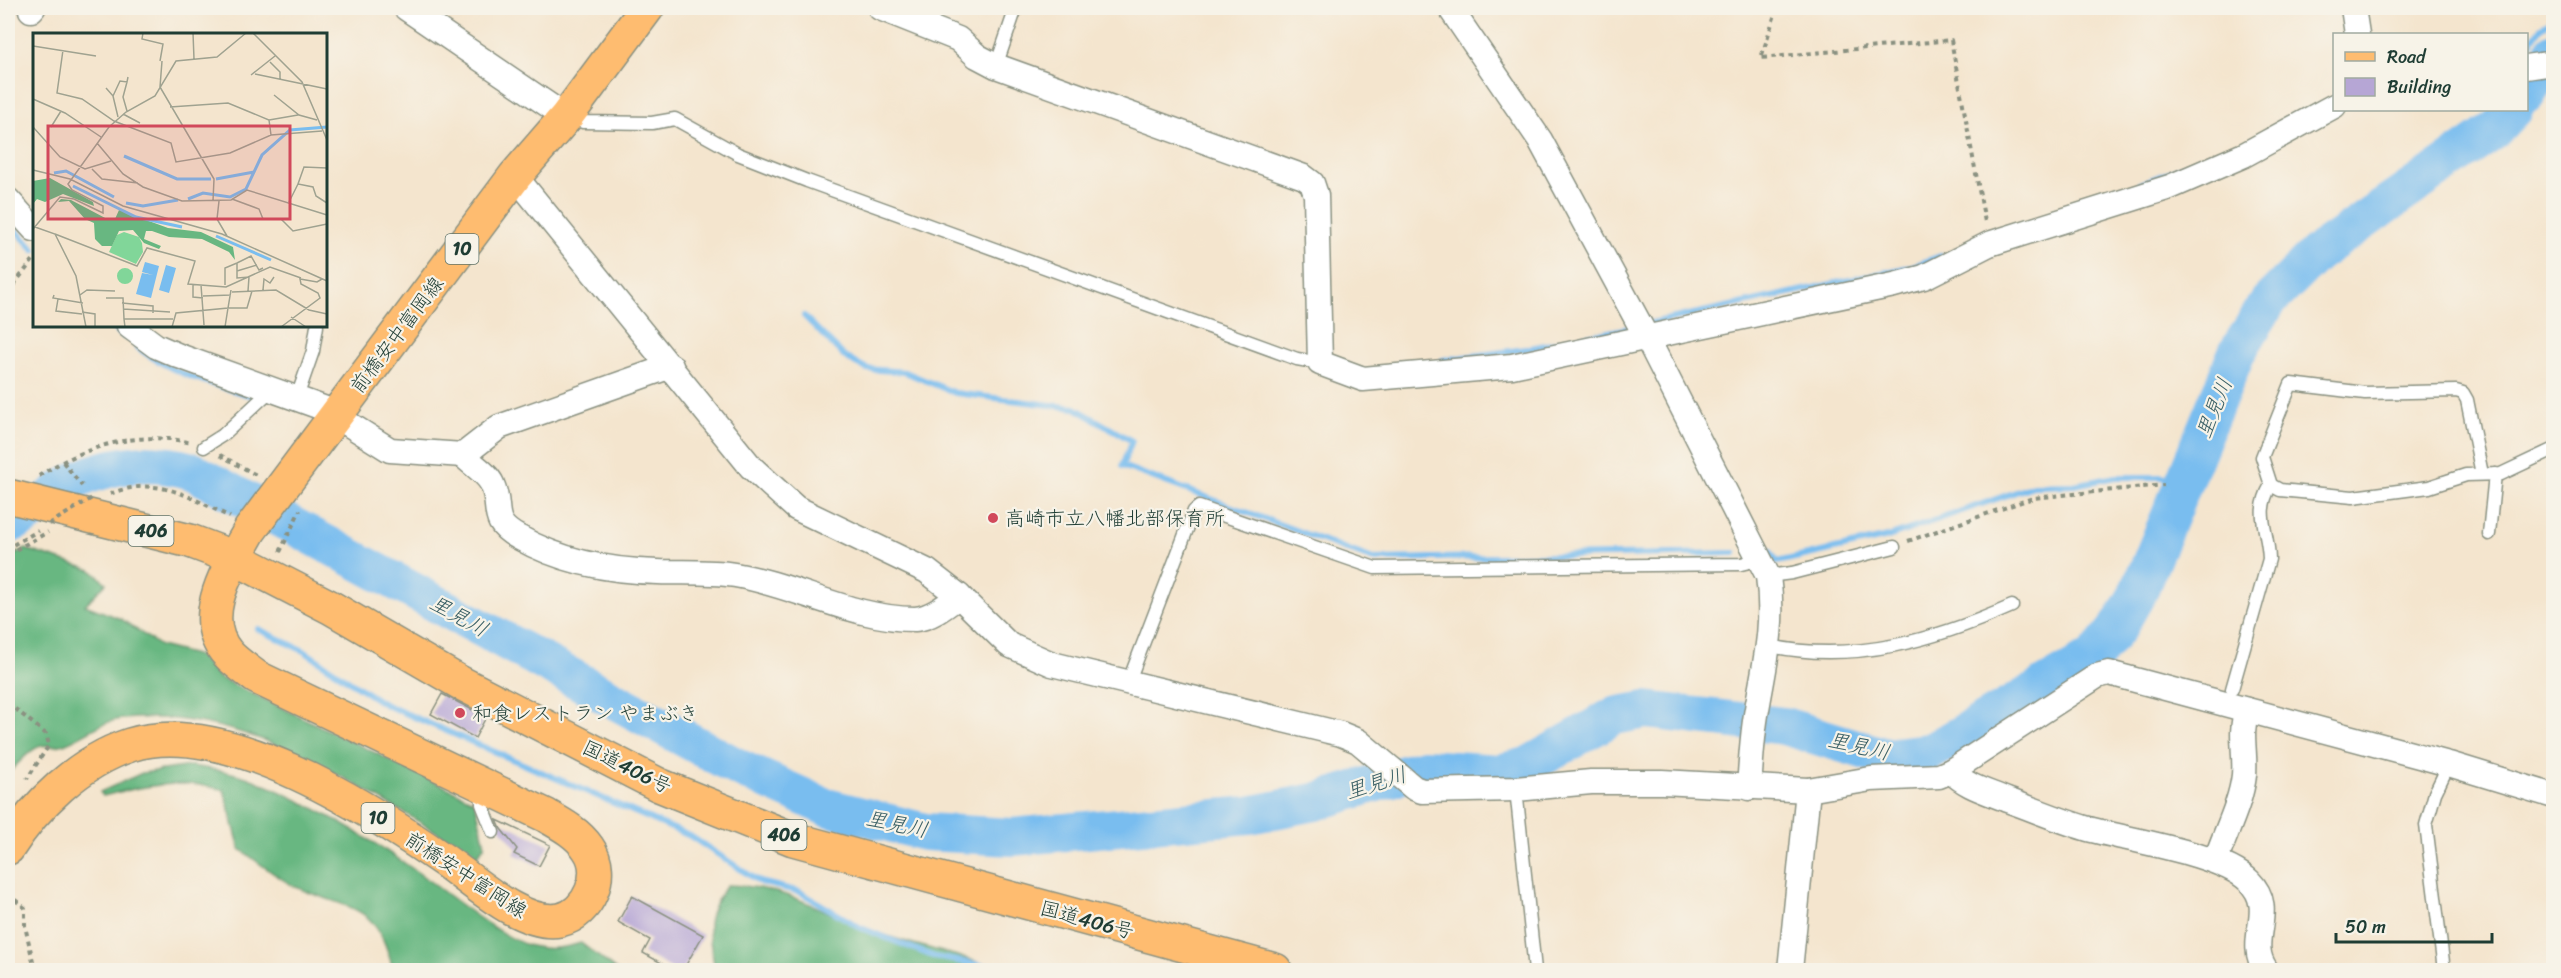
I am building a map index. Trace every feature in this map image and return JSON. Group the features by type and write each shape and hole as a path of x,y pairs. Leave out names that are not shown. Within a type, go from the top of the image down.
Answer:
{"main road":[{"name":"前橋安中富岡線","path":"288,495 337,417 515,176 566,117 647,8"},
{"name":"国道406号","path":"18,491 72,512 190,541 246,538 330,607 459,682 659,784 793,839 1275,970"},
{"name":"10","path":"246,538 288,495"},
{"name":"前橋安中富岡線","path":"8,848 24,823 88,764 132,745 175,740 223,745 280,765 342,796 428,849 512,909 535,919 560,920 579,912 594,890 594,863 590,849 564,826 256,677 227,653 214,631 214,608 246,538"}],"street":[{"path":"406,8 566,117"},
{"path":"880,8 958,39 977,56 996,66 1304,177 1312,183 1316,195 1320,363 1363,379 1512,366 1924,277 1989,244 2170,187 2244,155 2333,107"},
{"path":"2354,8 2357,33"},
{"path":"1459,10 1486,63 1540,140 1647,338 1765,567 1772,617 1770,646 1756,711 1749,788"},
{"path":"2528,67 2553,63"},
{"path":"515,176 751,467 796,508 927,571 959,596 1009,645 1052,664 1341,734 1358,741 1414,788 1433,792 1516,789 1592,782 1639,782 1808,790 1871,779 1939,776 1951,771 2097,676 2109,673 2449,764 2553,796"},
{"path":"8,200 33,228"},
{"path":"130,327 156,346 172,353 323,408 390,450 463,455 492,483 498,519 504,527 544,551 573,560 619,569 736,576 852,609 896,618 919,619 939,610 959,596"},
{"path":"463,455 499,427 671,366"},
{"path":"2216,860 2241,789 2244,774 2242,724 2247,710"},
{"path":"1951,771 1971,787 2084,828 2216,860 2238,872 2258,892 2262,915 2257,954 2265,970"},
{"path":"1790,970 1808,790"}],"lane":[{"path":"996,66 1017,8"},
{"path":"566,117 595,122 652,123 675,119 738,154 807,181 1286,355 1320,363"},
{"path":"296,400 313,351 317,327"},
{"path":"2482,474 2469,410 2463,393 2365,393 2298,383 2291,384 2262,457 2271,485 2280,490 2353,497 2429,487 2466,475 2495,474 2511,470 2553,448"},
{"path":"204,447 231,428 271,390"},
{"path":"2489,534 2495,474"},
{"path":"2232,689 2269,559 2268,542 2261,512 2263,500 2271,485"},
{"path":"1128,683 1194,511 1199,507 1375,568 1741,564 1792,573 1894,547"},
{"path":"1770,646 1786,649 1878,650 1956,629 2012,606"},
{"path":"2444,970 2426,825 2435,794 2449,764"},
{"path":"480,784 482,804 493,832"},
{"path":"1516,789 1535,970"}],"path":[{"path":"1776,8 1761,58 1951,40 1989,244"},
{"path":"8,292 33,260"},
{"path":"18,491 63,462 87,451 133,439 162,438 204,447 264,479 288,495 284,544"},
{"path":"13,552 11,546 92,498 63,462"},
{"path":"8,554 89,503 120,490 154,485 195,500 246,538"},
{"path":"1894,547 2033,498 2164,485"},
{"path":"8,703 46,734 49,745 26,781"},
{"path":"8,894 25,908 25,926 35,970"}],"green space":[{"path":"26,549 91,570 106,583 85,605 121,619 160,646 199,656 220,678 475,801 485,845 475,859 432,830 326,768 261,739 194,721 159,718 114,720 61,745 34,749 8,774 8,557"},
{"path":"191,766 242,776 312,807 394,856 487,923 518,941 537,948 550,949 581,943 616,970 393,970 387,948 371,920 360,912 298,888 268,870 240,849 224,790 194,784 178,784 133,789 103,796 100,792 142,773"},
{"path":"727,885 769,890 788,895 876,932 1000,970 715,970 709,935 710,917 713,907"}],"building":[{"name":"和食レストラン やまぶき","path":"442,694 486,717 475,738 431,714"},
{"path":"497,820 550,845 539,866 514,854 517,849 501,829"},
{"path":"632,896 703,935 683,970 674,970 643,953 650,940 618,922"}],"waterway":[{"path":"2528,46 2541,27 2554,20"},
{"name":"里見川","path":"2528,92 2554,51"},
{"name":"里見川","path":"8,525 29,514 62,489 108,469 142,464 192,471 739,768 826,807 925,832 1012,837 1249,815 1315,802 1424,768 1499,773 1527,766 1614,716 1646,710 1784,726 1886,757 1930,752 2094,657 2119,626 2139,591 2237,352 2268,302 2316,254 2494,131 2513,111"},
{"path":"2140,184 2211,156"},
{"path":"8,221 33,249"},
{"path":"1647,324 1910,267 1941,256"},
{"path":"804,316 845,357 867,369 905,372 955,393 1075,408 1132,441 1122,466 1373,559 1735,553"},
{"path":"112,327 125,337"},
{"path":"1443,360 1526,349 1634,327"},
{"path":"137,347 181,373 262,399"},
{"path":"1770,551 1777,562 1888,537 2033,486 2074,485 2116,477 2161,477 2184,480"},
{"path":"258,629 304,651 384,704 690,836 760,882 800,892 861,928 935,957 1007,970"}],"place":[{"name":"高崎市立八幡北部保育所","path":"993,518"},
{"name":"和食レストラン やまぶき","path":"460,713"}]}
